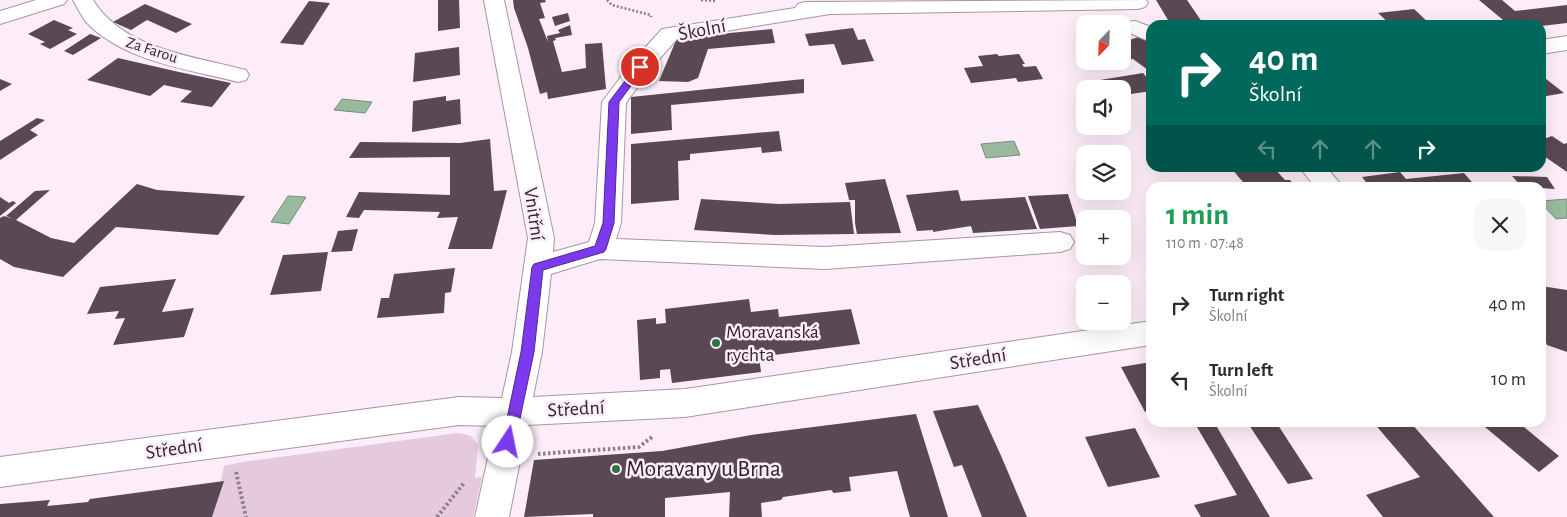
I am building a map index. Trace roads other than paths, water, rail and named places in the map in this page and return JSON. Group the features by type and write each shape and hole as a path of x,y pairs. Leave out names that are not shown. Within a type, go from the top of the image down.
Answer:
{"street":[{"path":"0,18 57,0"},
{"name":"Za Farou","path":"83,0 88,12 98,25 132,46 238,75"},
{"name":"Vnitřní","path":"492,517 528,352 540,238 494,0"},
{"name":"Školní","path":"741,4 822,10 1138,3"},
{"name":"Školní","path":"600,249 608,223 614,102 640,67 670,34 822,10"},
{"path":"1546,45 1567,43"},
{"path":"1317,172 1326,182"},
{"path":"538,267 600,249 825,258 1060,242"},
{"name":"Střední","path":"0,472 459,411 514,412 685,403 1146,334"}],"place":[{"name":"Moravanská rychta","path":"716,343"},
{"name":"Moravany u Brna","path":"616,469"}]}
